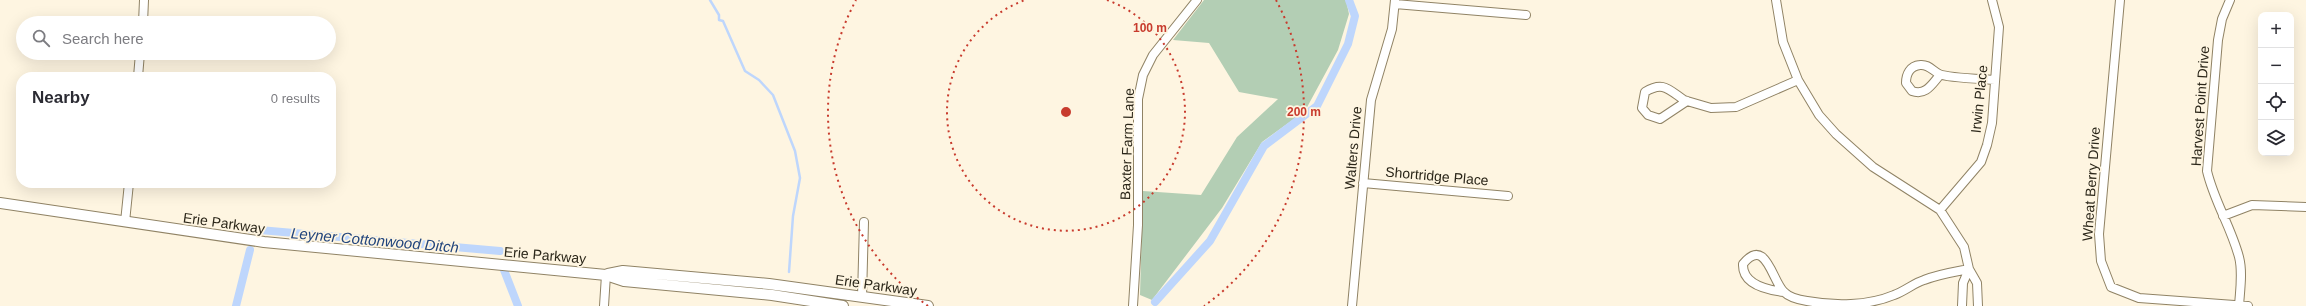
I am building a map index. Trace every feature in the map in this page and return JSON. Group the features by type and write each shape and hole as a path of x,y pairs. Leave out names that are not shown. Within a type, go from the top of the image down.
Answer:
{"main road":[{"name":"Erie Parkway","path":"0,204 264,242 606,275 624,281 772,295 844,306"},
{"name":"Erie Parkway","path":"606,275 623,271 769,284 928,306"}],"street":[{"path":"143,16 144,0"},
{"name":"Baxter Farm Lane","path":"1132,306 1138,225 1138,99 1143,75 1153,55 1197,0"},
{"path":"1776,0 1783,42 1798,80 1819,115 1836,134 1873,167 1940,210 1964,247 1969,269 1977,283 1978,306"},
{"name":"Irwin Place","path":"1940,210 1981,162 1992,123 1999,27 1992,0"},
{"name":"Wheat Berry Drive","path":"2120,0 2098,234 2098,248 2111,287 2139,298 2239,306"},
{"name":"Harvest Point Drive","path":"2230,0 2222,19 2218,40 2207,171 2211,188 2239,257 2241,271 2239,306"},
{"path":"1395,2 1526,14"},
{"name":"Walters Drive","path":"1350,305 1371,100 1392,29 1395,2"},
{"path":"138,72 139,60"},
{"path":"1940,75 1995,80"},
{"path":"1687,101 1660,119 1648,115 1642,108 1645,92 1655,86 1666,87 1687,101 1711,108 1736,107 1798,80"},
{"name":"Shortridge Place","path":"1363,183 1508,196"},
{"path":"125,222 128,188"},
{"path":"2223,216 2252,206 2306,207"},
{"path":"862,297 864,222"},
{"path":"1784,292 1765,259 1752,256 1743,264 1744,274 1750,282 1770,290 1784,292 1801,300 1820,304 1845,305 1872,302 1894,296 1923,280 1969,269"},
{"path":"1962,306 1963,283 1969,269"},
{"path":"604,306 606,275"},
{"path":"2239,306 2248,306"}],"green space":[{"path":"1204,0 1346,0 1349,14 1338,50 1305,111 1262,142 1222,208 1152,300 1140,295 1143,191 1201,195 1237,137 1278,99 1239,92 1209,43 1173,40"}],"waterway":[{"path":"710,0 719,15 719,20 723,21 745,71 759,80 773,95 795,151 800,178 793,216 789,272"},
{"name":"Leyner Cottonwood Ditch","path":"1155,302 1210,241 1264,146 1317,106 1348,44 1355,16 1349,0"},
{"name":"Leyner Cottonwood Ditch","path":"249,229 500,251"},
{"name":"Leyner Cottonwood Ditch","path":"236,306 250,250"},
{"name":"Leyner Cottonwood Ditch","path":"504,270 518,306"}]}
